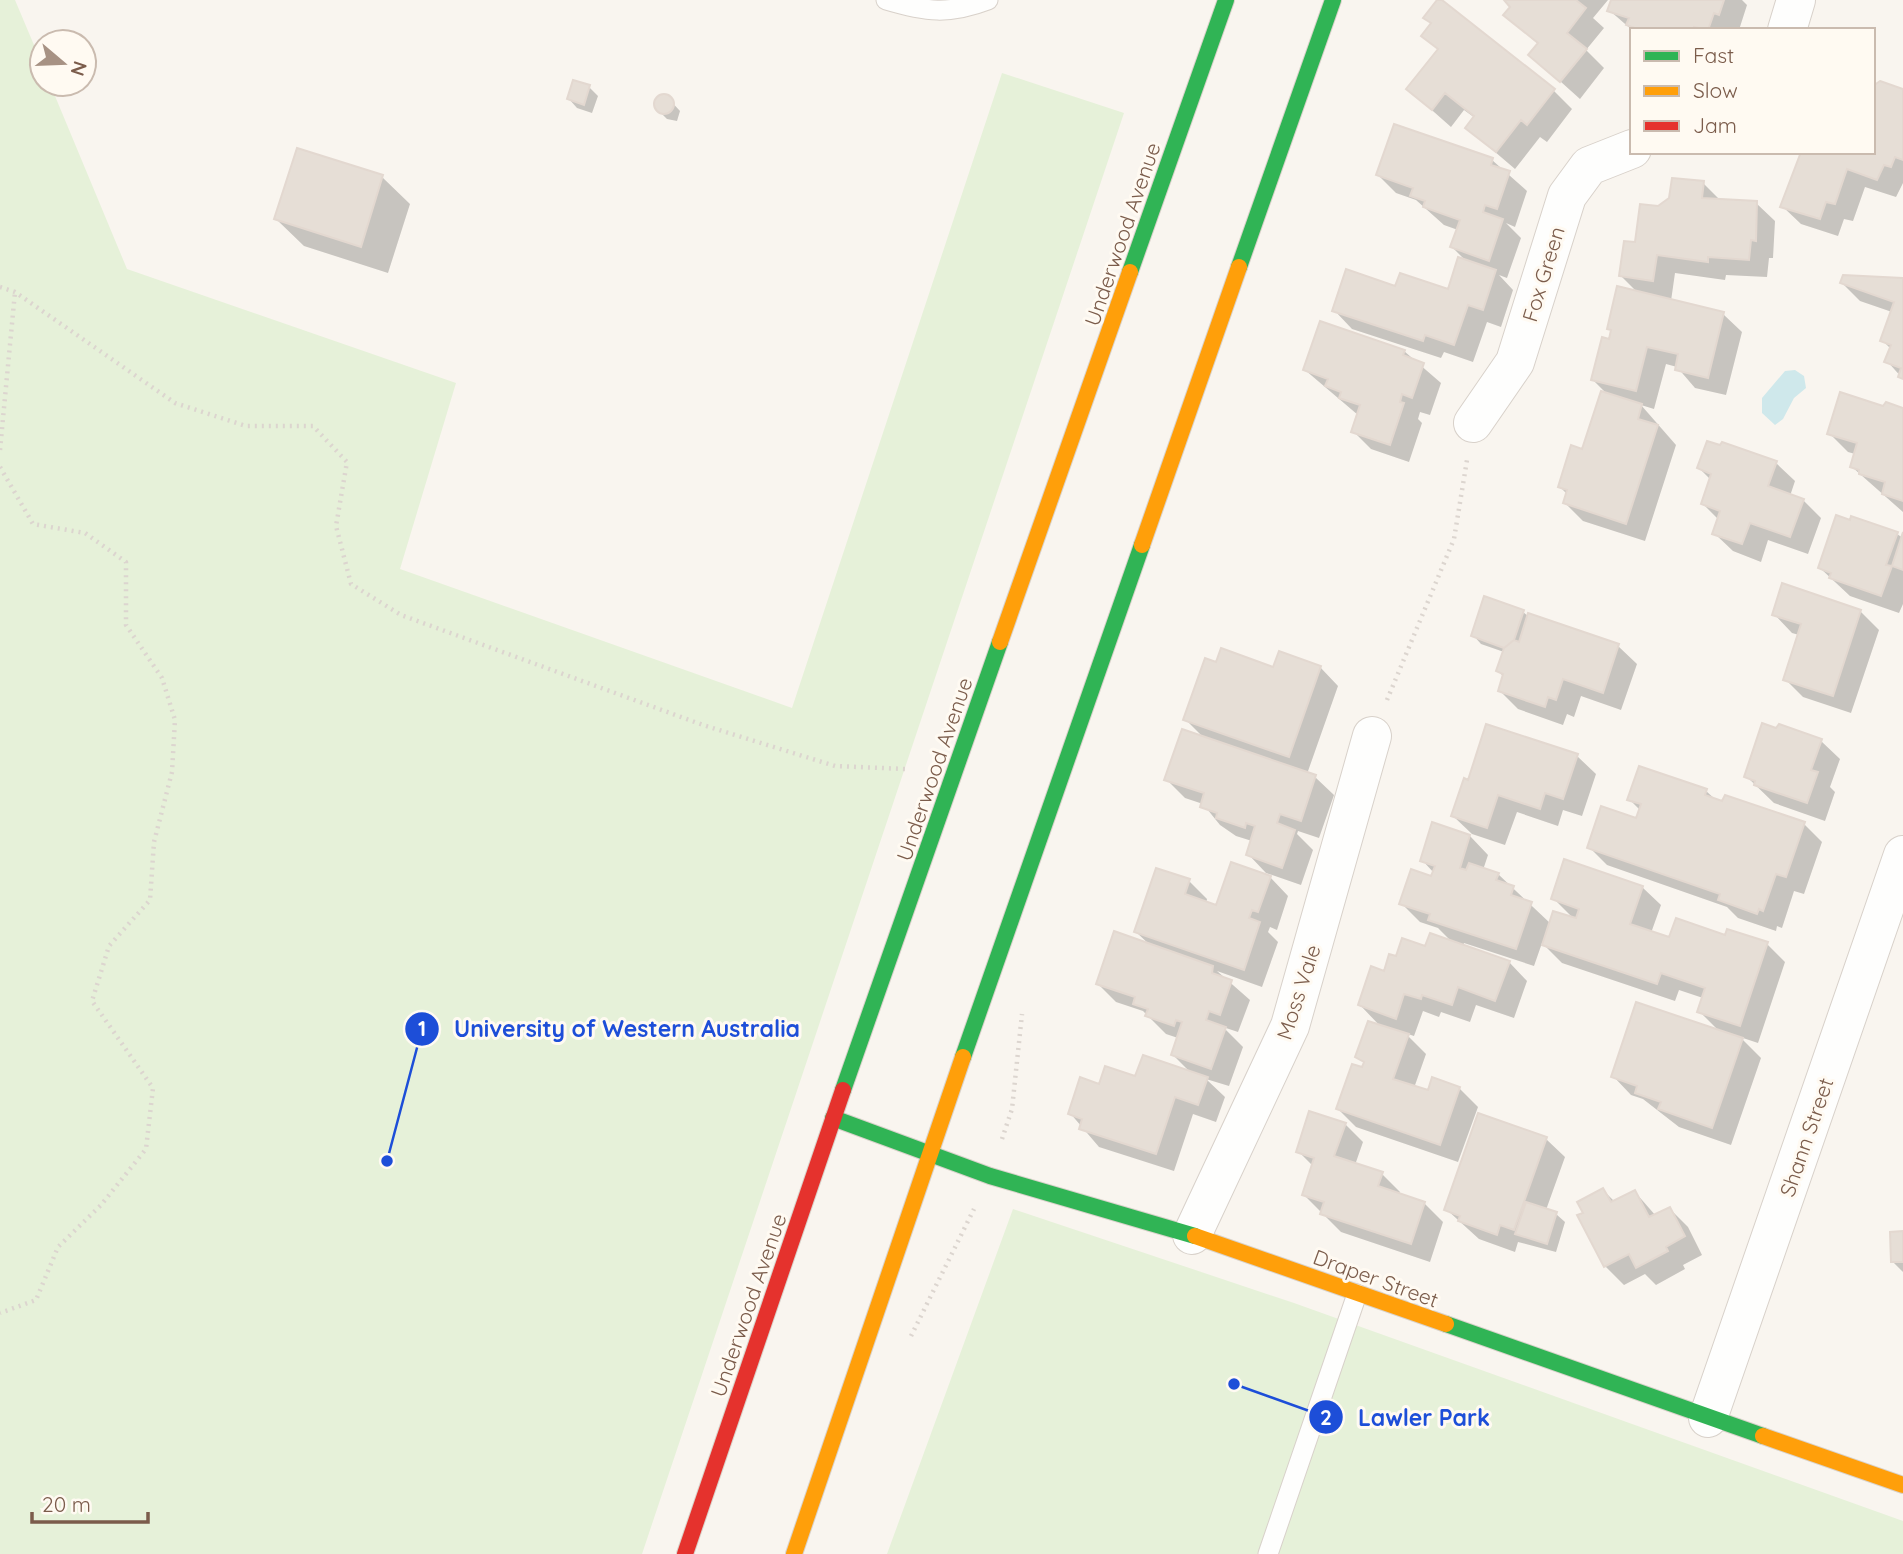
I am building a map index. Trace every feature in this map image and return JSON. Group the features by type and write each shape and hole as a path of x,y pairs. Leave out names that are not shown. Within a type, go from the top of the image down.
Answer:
{"main road":[{"name":"Underwood Avenue","path":"685,1554 833,1118 1226,0"},
{"path":"794,1554 929,1154 1333,0"},
{"name":"Draper Street","path":"833,1118 990,1176 1192,1236 1903,1485"}],"street":[{"path":"1788,28 1796,0"},
{"name":"Fox Green","path":"1474,423 1516,362 1567,196 1589,166 1630,150"},
{"name":"Moss Vale","path":"1192,1236 1290,1026 1372,736"},
{"name":"Shann Street","path":"1708,1418 1903,855"}],"lane":[{"path":"886,0 939,12 967,8 988,0"},
{"path":"1268,1554 1357,1294"}],"path":[{"path":"0,287 15,292 175,402 246,426 313,426 347,462 336,526 351,584 401,615 703,725 835,766 905,769"},
{"path":"0,450 15,292"},
{"path":"1372,736 1454,539 1474,423"},
{"path":"0,467 33,524 85,533 126,562 126,625 162,678 175,720 172,772 154,842 150,900 108,946 92,1001 153,1088 146,1149 100,1205 58,1247 36,1300 0,1312"}],"green space":[{"path":"0,0 15,0 28,31 28,98 56,98 127,269 456,383 400,569 792,708 1002,73 1124,113 642,1554 0,1554"},
{"path":"1013,1209 1294,1303 1903,1521 1903,1554 887,1554"}],"water":[{"path":"1795,370 1804,376 1806,388 1794,398 1783,419 1775,425 1762,413 1762,398 1785,371"}],"building":[{"path":"1437,0 1442,0 1555,89 1527,125 1521,120 1496,152 1465,128 1474,116 1445,93 1432,110 1406,89 1438,49 1421,36 1431,23 1423,18"},
{"path":"1504,0 1576,0 1586,8 1567,33 1587,49 1560,82 1528,55 1538,43 1503,15 1510,7"},
{"path":"1611,0 1724,0 1719,15 1714,13 1709,28 1635,28 1626,25 1629,18 1607,11"},
{"path":"573,80 590,85 584,105 567,99"},
{"path":"1880,81 1903,89 1903,160 1895,157 1891,167 1884,165 1877,180 1847,169 1835,204 1826,202 1820,219 1780,207 1800,154 1875,154 1875,85"},
{"path":"664,94 671,97 674,104 671,111 664,114 657,111 654,104 657,97"},
{"path":"1394,124 1493,158 1491,165 1510,171 1497,209 1485,205 1483,212 1503,219 1489,261 1450,247 1460,220 1423,207 1425,201 1410,196 1413,188 1376,175"},
{"path":"297,148 383,175 361,247 274,219"},
{"path":"1672,178 1704,181 1702,198 1757,201 1756,241 1751,240 1749,260 1708,257 1708,262 1657,255 1653,281 1619,276 1624,241 1635,242 1640,204 1658,206 1669,198"},
{"path":"1458,257 1496,270 1483,310 1468,305 1454,345 1425,335 1423,341 1332,311 1346,269 1395,286 1400,273 1448,289"},
{"path":"1843,275 1903,278 1903,379 1898,377 1901,368 1884,362 1891,345 1880,341 1894,302 1840,283"},
{"path":"1617,286 1724,312 1708,378 1675,370 1678,354 1647,347 1636,391 1591,380 1602,337 1609,339 1611,330 1607,329"},
{"path":"1320,321 1405,350 1403,355 1424,363 1412,398 1402,394 1400,402 1404,403 1390,445 1351,432 1360,405 1339,398 1341,392 1325,386 1328,379 1303,370"},
{"path":"1601,391 1642,404 1638,419 1658,425 1626,524 1563,503 1567,490 1558,487 1571,445 1582,449"},
{"path":"1840,392 1883,406 1886,402 1903,408 1903,501 1882,494 1885,482 1859,474 1859,470 1850,467 1857,443 1827,434"},
{"path":"1707,441 1720,445 1722,442 1777,461 1768,486 1804,499 1790,537 1750,523 1742,544 1712,534 1720,511 1701,504 1711,474 1697,468"},
{"path":"1836,515 1850,520 1851,516 1898,532 1886,565 1892,566 1881,596 1829,578 1831,573 1818,568"},
{"path":"1903,532 1903,570 1892,566"},
{"path":"1782,583 1861,610 1833,696 1783,680 1801,624 1772,615"},
{"path":"1484,596 1524,610 1514,640 1504,648 1471,636"},
{"path":"1528,613 1619,644 1603,693 1563,679 1556,700 1548,697 1545,707 1498,691 1503,674 1496,671 1504,648 1514,640 1519,642"},
{"path":"1221,648 1273,667 1279,651 1321,666 1289,757 1183,720 1205,658 1216,662"},
{"path":"1762,723 1776,728 1779,724 1822,739 1811,770 1818,772 1807,803 1754,785 1755,781 1744,777"},
{"path":"1486,724 1578,754 1563,799 1545,793 1540,809 1498,795 1487,828 1451,816 1464,778 1468,780"},
{"path":"1182,729 1316,775 1301,821 1280,814 1277,823 1295,830 1282,868 1246,855 1255,826 1246,823 1245,828 1216,818 1217,813 1200,807 1204,793 1164,780"},
{"path":"1639,766 1707,789 1705,795 1722,801 1725,795 1805,822 1786,877 1776,874 1763,911 1759,909 1757,914 1718,900 1720,894 1587,848 1601,806 1636,818 1641,804 1627,800"},
{"path":"1432,822 1470,835 1460,868 1466,870 1469,863 1499,873 1496,880 1514,886 1511,895 1532,902 1516,949 1428,920 1430,914 1399,904 1411,869 1431,876 1435,866 1420,861"},
{"path":"1564,859 1643,886 1630,924 1669,937 1676,918 1725,935 1727,929 1768,942 1740,1026 1697,1012 1705,988 1661,973 1657,984 1542,945 1553,911 1576,918 1579,909 1551,899"},
{"path":"1231,862 1271,876 1258,912 1252,910 1249,918 1260,922 1244,970 1134,932 1156,868 1190,879 1185,894 1216,905"},
{"path":"1114,931 1213,966 1212,973 1232,980 1220,1015 1209,1011 1206,1020 1226,1027 1211,1069 1171,1055 1182,1022 1176,1020 1174,1026 1145,1016 1148,1009 1133,1004 1135,997 1096,984"},
{"path":"1430,933 1510,961 1495,1001 1458,987 1452,1005 1422,995 1421,999 1404,994 1396,1019 1358,1005 1371,966 1384,971 1389,954 1396,956 1402,938 1425,946"},
{"path":"1636,1002 1743,1038 1712,1128 1658,1109 1661,1102 1635,1093 1637,1086 1611,1077"},
{"path":"1368,1021 1409,1034 1393,1079 1428,1090 1432,1077 1460,1087 1440,1145 1336,1109 1352,1064 1362,1067 1364,1062 1355,1057"},
{"path":"1143,1055 1208,1077 1198,1105 1175,1097 1156,1154 1079,1129 1082,1119 1068,1114 1080,1077 1099,1084 1105,1066 1135,1076"},
{"path":"1309,1111 1346,1123 1334,1156 1383,1172 1378,1186 1425,1202 1411,1244 1320,1214 1324,1202 1302,1195 1314,1158 1296,1152"},
{"path":"1478,1113 1547,1137 1514,1230 1500,1225 1497,1235 1458,1221 1460,1216 1444,1210"},
{"path":"1603,1188 1611,1202 1635,1190 1649,1217 1670,1207 1685,1236 1666,1247 1668,1251 1636,1268 1629,1254 1604,1267 1577,1215 1583,1213 1577,1202"},
{"path":"1526,1202 1557,1212 1547,1244 1515,1234"},
{"path":"1903,1231 1903,1262 1891,1262 1890,1232"}],"traffic: fast":[{"path":"1130,272 1226,0"},
{"path":"1239,267 1333,0"},
{"path":"963,1057 1142,545"},
{"path":"843,1090 1000,642"},
{"path":"833,1118 990,1176 1195,1236"},
{"path":"1446,1324 1763,1436"}],"traffic: slow":[{"path":"1142,545 1239,267"},
{"path":"1000,642 1130,272"},
{"path":"794,1554 963,1057"},
{"path":"1195,1236 1446,1324"},
{"path":"1763,1436 1903,1485"}],"traffic: jam":[{"path":"685,1554 843,1090"}],"place":[{"name":"University of Western Australia","path":"387,1161"},
{"name":"Lawler Park","path":"1234,1384"}]}
